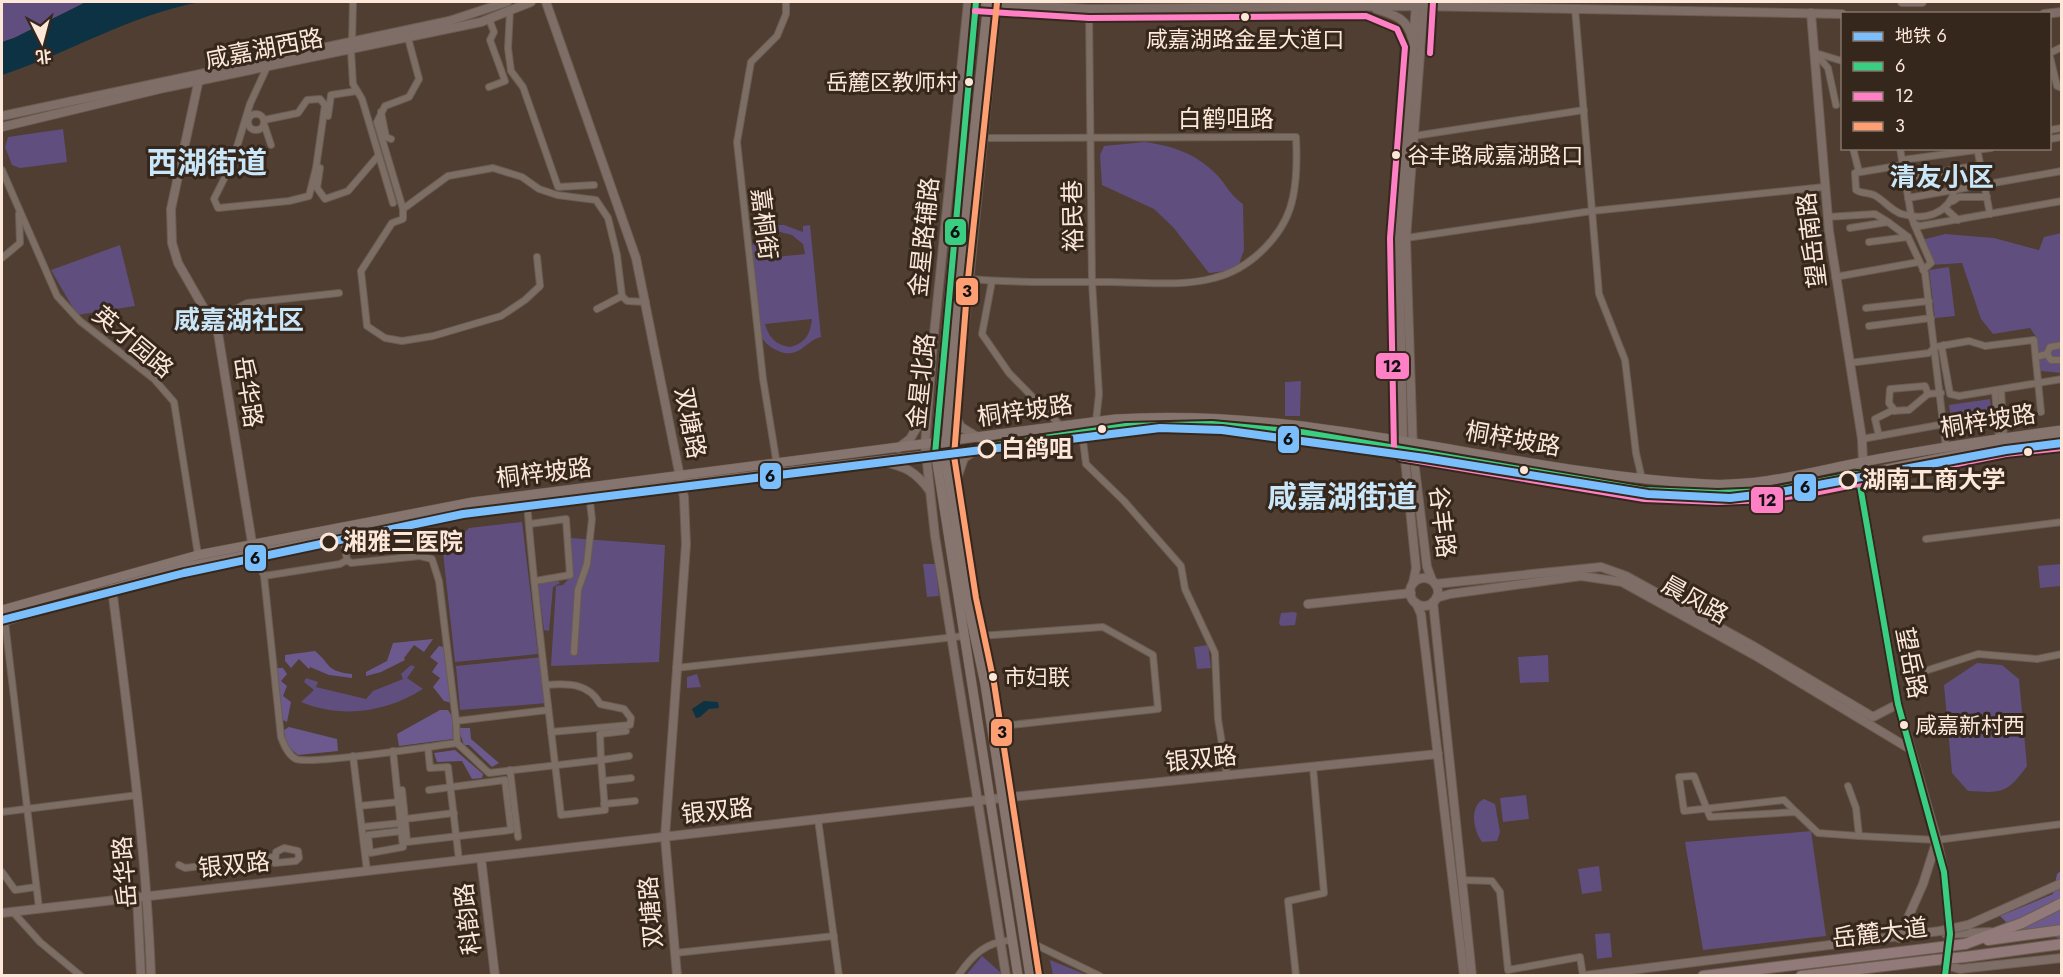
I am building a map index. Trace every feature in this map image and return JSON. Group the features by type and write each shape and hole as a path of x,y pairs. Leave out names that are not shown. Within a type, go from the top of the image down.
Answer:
{"highway":[{"path":"1965,944 2061,903"},
{"name":"岳麓大道","path":"1703,975 1965,944 2061,930"},
{"name":"岳麓大道","path":"1801,975 2058,945"}],"main road":[{"name":"金星北路","path":"976,2 939,443 964,636 1018,975"},
{"name":"金星北路","path":"939,443 963,278 992,3"},
{"name":"桐梓坡路","path":"2,610 198,555 343,536 527,502 1096,421 1161,416 1203,416 1295,424 1645,490 1718,493 1767,490 2005,445 2061,439"},
{"name":"桐梓坡路","path":"3,622 112,588 253,549 473,502 880,461 1126,426 1212,424 1301,432 1643,480 1710,484 1766,481 1850,464 2061,430"},
{"name":"金星北路","path":"940,454 978,636 994,727 1030,975"}],"street":[{"path":"353,2 353,84 362,99 393,203"},
{"name":"咸嘉湖西路","path":"2,127 199,77 267,67 531,2"},
{"name":"双塘路","path":"546,2 636,258 681,480 686,544 675,668 665,837 677,975"},
{"name":"嘉桐街","path":"777,465 763,379 737,142 752,62 777,36 786,14 786,2"},
{"name":"金星路辅路","path":"968,2 928,408 939,443 940,454 929,491 1005,975"},
{"path":"976,2 1089,9 1367,7 1420,4 1841,14"},
{"path":"1902,2 1922,2"},
{"name":"谷丰路","path":"1413,583 1416,568 1399,238 1414,46 1420,4"},
{"name":"谷丰路","path":"1420,4 1414,136 1406,238 1408,446 1427,567 1434,582"},
{"path":"509,6 508,48 511,71 524,87 558,187 594,185"},
{"name":"咸嘉湖西路","path":"2,116 408,38 489,19 509,6"},
{"path":"1367,7 1403,19 1408,26 1414,46"},
{"path":"1575,8 1599,294 1625,360 1636,453 1643,480"},
{"name":"裕民巷","path":"1089,9 1092,282 1099,394 1096,421"},
{"name":"望岳南路","path":"1812,13 1827,217 1862,439 1863,462"},
{"path":"489,19 494,32 490,40 505,81 489,87"},
{"path":"408,38 419,79 409,97 385,106 377,122 403,209 403,219 392,223 361,272 367,326 385,338 413,341 501,315 525,300 540,286 537,257"},
{"path":"1815,53 1841,61"},
{"path":"1815,53 1828,68 1836,105"},
{"path":"2051,63 2057,86 2061,88"},
{"path":"267,67 250,104 228,173 214,199 218,208 290,201 309,196 316,168 325,105 320,99 307,99 298,113 264,122 271,145"},
{"name":"岳华路","path":"199,77 171,210 172,243 178,263 218,333 253,549"},
{"path":"357,91 331,95 317,188 325,199 348,191 378,156"},
{"path":"1414,136 1584,110"},
{"path":"381,111 386,137 391,139"},
{"name":"白鹤咀路","path":"963,278 992,281 1092,282 1190,282 1213,279 1236,271 1271,241 1286,218 1293,197 1296,137 979,138"},
{"path":"1854,150 1859,172"},
{"path":"1900,150 1911,215 1931,263 1923,270"},
{"path":"1956,189 1946,209 1934,215 1911,215 1894,210 1875,195 1859,193 1856,190 1854,176 1859,172 1977,150 1990,214"},
{"path":"1905,178 1980,165"},
{"name":"英才园路","path":"2,170 57,296 80,321 154,379 174,402 198,555"},
{"path":"1908,198 2061,171"},
{"path":"403,209 448,176 497,173 522,177 539,189 557,195 596,201 608,218 617,255 622,296 627,301 646,302"},
{"path":"1406,238 1592,211 1824,187"},
{"path":"1952,201 1959,197 1987,197"},
{"path":"1914,224 1920,226 2061,201"},
{"path":"1946,209 1958,220"},
{"path":"2,258 20,243 19,210"},
{"path":"1827,217 1875,214 1908,237 1923,270 1929,301 1946,448"},
{"path":"1850,228 1888,222"},
{"path":"1869,242 1908,237"},
{"path":"1847,322 1840,283 1835,277 1919,262"},
{"name":"金星路辅路","path":"939,443 955,416 963,278"},
{"path":"992,281 982,334 1009,373 1060,425"},
{"path":"213,321 247,303 339,293"},
{"path":"597,309 622,296"},
{"path":"1866,308 1929,301"},
{"path":"1869,326 1931,318"},
{"path":"1850,363 1929,353 1935,346 1969,341 1985,345 2034,340 2041,412"},
{"path":"1944,345 1942,349 1950,394 1959,396 1998,391 2061,379"},
{"path":"2047,354 2050,346 2061,345"},
{"path":"2036,357 2047,354"},
{"path":"2047,354 2051,360 2061,360"},
{"path":"1895,411 1889,403 1890,389 1925,386 1928,394"},
{"path":"1998,391 2002,438"},
{"path":"1880,436 1875,419 1895,411 1915,407 1928,394 1941,393"},
{"path":"897,448 910,439 928,408"},
{"path":"955,416 961,427 980,438"},
{"path":"1862,439 1965,420"},
{"path":"1082,433 1086,465 1124,501 1181,566 1185,589 1215,653 1218,719 1227,776"},
{"path":"957,481 964,458 977,449"},
{"name":"金星路辅路","path":"940,454 957,481 978,636"},
{"path":"880,461 914,472 929,491"},
{"path":"1850,464 1858,474 1863,462"},
{"name":"望岳路","path":"1858,474 1898,704 1937,840 1950,934 1945,975"},
{"path":"574,652 578,590 587,564 592,519 589,494"},
{"path":"527,502 561,815 605,810 600,734 626,731"},
{"path":"529,524 566,519 570,575 535,580"},
{"path":"1926,539 2061,522"},
{"path":"343,536 347,560"},
{"path":"253,549 264,576 283,743 291,755 299,760 457,743"},
{"path":"347,560 351,563 420,556 432,559 439,581 457,743 489,773 629,756"},
{"path":"264,576 340,564 347,560"},
{"name":"晨风路","path":"1434,582 1602,567 1626,576 1755,647 1873,717 1898,704"},
{"name":"晨风路","path":"1435,600 1450,594 1581,576 1622,582 1756,656 1910,749"},
{"path":"1464,975 1421,614 1411,593 1413,583 1424,578 1434,582 1461,880 1472,975"},
{"name":"岳华路","path":"112,588 138,795 148,895 151,975"},
{"path":"1308,604 1411,593"},
{"path":"1416,603 1424,605 1435,600"},
{"path":"3,622 39,908"},
{"path":"978,636 1103,627 1153,655 1158,710 994,727"},
{"path":"675,668 964,636"},
{"path":"1928,670 1978,654 2037,658 2061,654"},
{"path":"546,685 569,683 581,687 596,694 600,704 624,709 631,718 630,725 551,732"},
{"path":"456,721 548,710"},
{"path":"428,747 430,768 448,767 459,860"},
{"path":"393,751 398,802 407,842 511,830 505,780 429,790"},
{"name":"银双路","path":"2,913 1005,798 1438,754"},
{"path":"352,756 367,870"},
{"path":"1296,975 1288,901 1324,893 1313,767"},
{"path":"510,770 518,837"},
{"path":"1796,812 1710,818 1707,809 1694,776 1679,777 1684,811 1707,809 1784,800 1818,833 1937,840 2061,824"},
{"path":"603,781 631,778"},
{"path":"1848,786 1856,808 1859,836"},
{"path":"402,790 404,847 401,850 370,853 368,835 402,831"},
{"path":"2,812 138,795"},
{"path":"1005,798 1036,975"},
{"path":"604,804 635,801"},
{"path":"359,806 398,802"},
{"path":"362,827 454,813"},
{"path":"818,819 839,975"},
{"path":"1866,955 1895,938 1923,884 1937,840"},
{"path":"179,865 185,868 274,857"},
{"name":"科韵路","path":"481,858 495,975"},
{"path":"2,872 15,890 36,887"},
{"path":"1461,880 1492,881 1500,892 1508,970 1580,957 1583,975 1931,934 2002,930"},
{"path":"1931,934 1968,925 2061,883"},
{"name":"岳华路","path":"137,896 141,975"},
{"path":"12,911 40,942 81,975"},
{"path":"675,953 834,936"},
{"path":"958,975 968,961 994,941 1012,940"},
{"path":"1024,940 1100,975"},
{"path":"1946,965 1960,969 2061,957"}],"shaded area":[{"path":"2,2 86,2 2,42"},
{"path":"63,129 67,162 20,168 12,165 5,147 8,137"},
{"path":"1145,142 1174,148 1200,161 1216,174 1243,204 1244,250 1239,264 1226,271 1209,273 1173,227 1154,209 1102,185 1100,155 1104,146"},
{"path":"776,225 784,225 803,232 803,226 810,225 821,337 790,353 778,351 762,338 753,276 753,242 758,236","holes":["776,231 792,235 803,244 805,254 758,259 762,242","812,319 806,337 800,343 790,347 774,340 765,324"]},
{"path":"2061,233 2061,373 2041,371 2036,337 2030,328 1993,334 1981,319 1962,263 1930,265 1918,241 1945,234 1994,238 2039,250 2044,237"},
{"path":"120,245 135,306 77,315 51,270"},
{"path":"1949,267 1955,316 1935,318 1929,270"},
{"path":"1301,381 1300,416 1285,416 1285,382"},
{"path":"1990,399 1994,426 1953,432 1949,405"},
{"path":"522,522 538,654 455,662 441,534 454,543 469,528"},
{"path":"571,538 665,545 659,662 551,666 556,586 563,585 572,575"},
{"path":"923,564 935,564 939,596 927,597"},
{"path":"2061,564 2061,586 2040,588 2038,566"},
{"path":"556,579 560,583 553,587 549,631 544,630 538,583"},
{"path":"1281,613 1297,613 1295,625 1281,626 1279,623"},
{"path":"433,639 424,652 414,645 404,658 405,660 381,672 366,676 366,672 387,661 393,643"},
{"path":"1208,645 1211,668 1197,669 1194,647"},
{"path":"439,646 444,647 452,703 444,701 433,687 440,678 432,672 438,663 430,657"},
{"path":"315,651 330,667 352,674 352,678 329,675 310,667 309,669 299,659 291,668 285,661 285,655"},
{"path":"1548,655 1549,682 1520,683 1518,657"},
{"path":"543,657 547,703 460,710 456,666"},
{"path":"1977,663 2002,665 2019,679 2027,766 2009,787 2003,790 1968,791 1952,773 1944,685"},
{"path":"411,665 415,667 407,678 423,689 395,703 379,708 348,711 332,710 301,702 314,690 304,682 306,678 318,682 316,687 366,699 373,691 403,679 401,674"},
{"path":"277,668 283,668 287,674 281,681 287,686 283,696 291,702 287,722 281,719"},
{"path":"697,674 701,687 687,688 687,677"},
{"path":"440,710 448,710 452,716 453,739 399,746 397,734"},
{"path":"289,727 337,739 338,751 298,755 286,745 284,730"},
{"path":"458,728 470,728 471,739 499,763 492,767 469,745 464,745"},
{"path":"455,750 483,774 482,778 472,779 462,761 437,762 434,753"},
{"path":"1526,795 1529,819 1503,822 1500,798"},
{"path":"1484,799 1495,804 1500,832 1497,841 1482,842 1476,831 1474,813 1479,802"},
{"path":"1811,831 1826,936 1703,950 1685,842"},
{"path":"1599,866 1602,891 1582,894 1578,869"},
{"path":"2061,871 2061,938 2016,932 2000,916 2053,894 2057,874"},
{"path":"1610,933 1612,957 1597,959 1595,934"},
{"path":"982,956 1000,972 1001,975 966,975"},
{"path":"1050,960 1087,975 1053,975"}],"water":[{"path":"86,2 200,2 124,25 2,75 2,42"},
{"path":"704,701 718,702 719,708 709,709 696,718 692,709"}],"metro line":[{"name":"6","path":"2,620 184,573 463,514 1160,428 1222,430 1425,458 1648,494 1730,498 1781,492 2006,450 2062,443"}],"transit line":[{"name":"6","path":"976,2 935,454 1126,426 1212,424 1301,432 1645,490 1718,493 1767,491 1858,474"},
{"name":"3","path":"997,3 968,279 954,456 976,598 994,683 1039,975"},
{"name":"12","path":"1430,53 1433,3"},
{"name":"12","path":"975,11 1089,18 1366,16 1397,29 1405,47 1390,238 1394,450 1400,458 1644,499 1718,502 1767,500 1814,493 2006,454 2062,448"},
{"name":"6","path":"1858,474 1898,704 1944,872 1950,934 1945,976"}],"place":[{"name":"咸嘉湖路金星大道口","path":"1245,17"},
{"name":"岳麓区教师村","path":"969,82"},
{"name":"谷丰路咸嘉湖路口","path":"1396,155"},
{"name":"白鸽咀","path":"987,449"},
{"name":"湖南工商大学","path":"1848,480"},
{"name":"湘雅三医院","path":"329,542"},
{"name":"市妇联","path":"993,677"},
{"name":"咸嘉新村西","path":"1904,725"}],"district":[{"name":"西湖街道","path":"207,163"},
{"name":"清友小区","path":"1942,177"},
{"name":"威嘉湖社区","path":"239,320"},
{"name":"咸嘉湖街道","path":"1342,497"}]}
